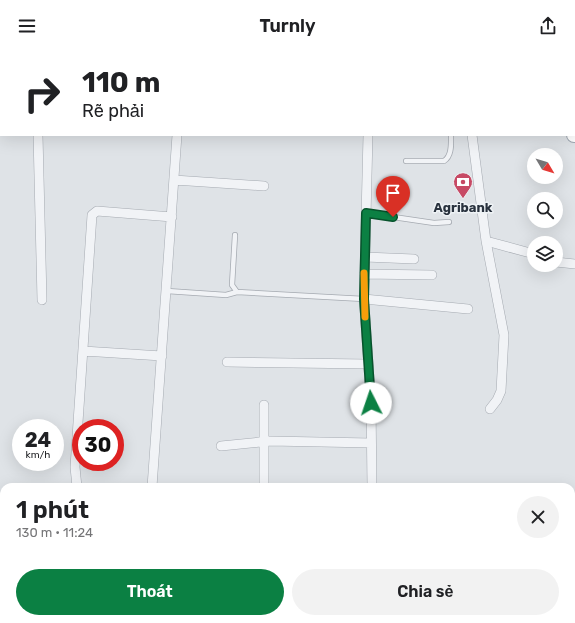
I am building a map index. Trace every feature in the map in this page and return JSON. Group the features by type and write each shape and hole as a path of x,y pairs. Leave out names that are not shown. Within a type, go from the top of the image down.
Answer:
{"street":[{"path":"38,136 42,300"},
{"path":"152,483 177,136"},
{"path":"368,136 364,299 371,403 372,483"},
{"path":"472,136 486,241 504,335 500,391 498,400 490,409"},
{"path":"174,180 264,186"},
{"path":"77,483 75,468 92,215 97,211 172,217"},
{"path":"486,241 527,252"},
{"path":"365,256 414,259"},
{"path":"563,263 575,264"},
{"path":"364,274 432,275"},
{"path":"364,299 468,309"},
{"path":"83,351 162,356"},
{"path":"227,362 368,364"},
{"path":"264,405 264,483"},
{"path":"221,446 264,441 371,443"}],"lane":[{"path":"406,161 444,161 448,159 452,136"},
{"path":"366,213 434,223 449,222"},
{"path":"235,235 232,285 236,292"},
{"path":"167,291 226,295 236,292 364,299"}],"slow traffic":[{"path":"364,273 365,317"}],"place":[{"name":"Agribank","path":"463,199"}],"route":[{"path":"371,403 364,299 366,213 393,217"}]}
